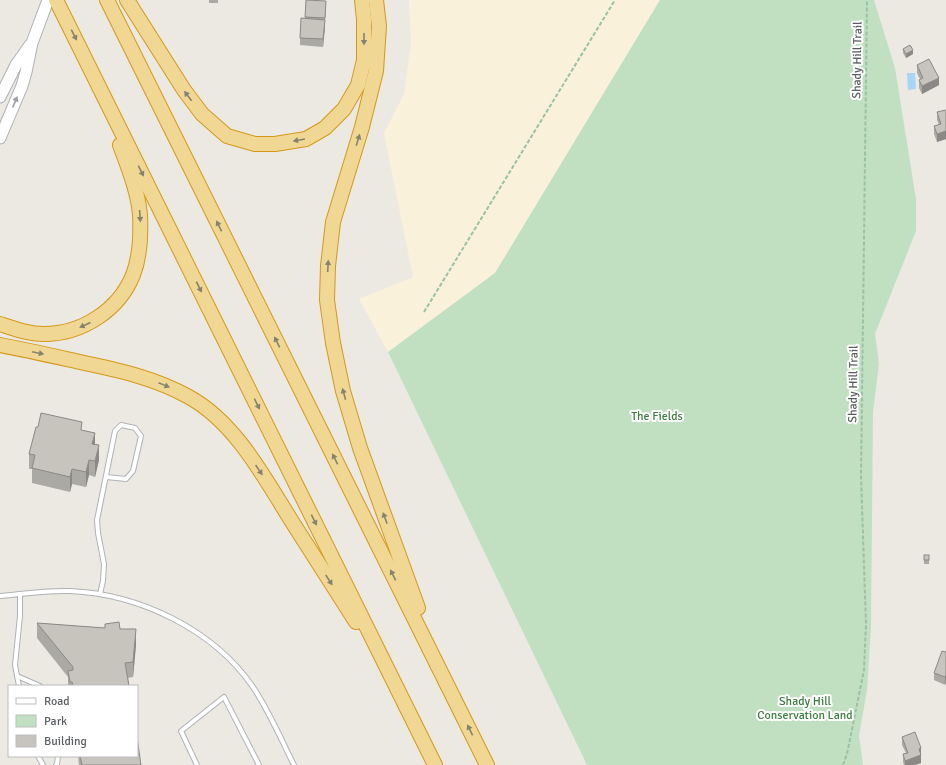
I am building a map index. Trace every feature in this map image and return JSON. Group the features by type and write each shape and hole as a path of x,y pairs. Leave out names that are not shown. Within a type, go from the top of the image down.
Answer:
{"highway":[{"path":"56,0 435,765"},
{"path":"107,0 487,765"},
{"path":"127,0 184,90 202,114 228,136 255,144 275,144 306,139 325,128 344,109 358,85 364,60 364,19 362,0"},
{"path":"376,0 378,26 376,71 362,126 333,222 328,266 327,300 333,343 343,391 360,448 442,673"},
{"path":"0,324 28,332 44,334 59,333 76,329 93,321 113,305 127,287 133,274 138,254 140,233 139,206 134,184 93,73"},
{"path":"0,345 136,375 166,386 190,398 208,410 240,442 394,680"}],"main road":[{"path":"0,138 22,86 32,43 48,0"},
{"path":"0,97 16,65 32,43"}],"lane":[{"path":"100,594 104,571 103,556 98,533 98,514 106,477 116,431 121,425 135,428 141,436 133,470 126,479 106,477"},
{"path":"0,596 58,591 100,594 134,602 163,614 194,632 222,653 233,664 252,686 260,699 294,765"},
{"path":"19,685 15,656 20,616 20,594"},
{"path":"17,676 38,685"},
{"path":"197,765 181,731 224,697 258,765"}],"path":[{"path":"424,312 616,0"},
{"name":"Shady Hill Trail","path":"843,765 847,754 864,670 866,624 861,476 867,0"}],"shaded area":[{"path":"409,0 660,0 495,273 388,352 359,299 413,277 384,133 404,94 411,43"}],"green space":[{"name":"The Fields","path":"660,0 874,0 895,68 916,199 916,231 875,334 879,363 873,413 871,626 867,690 859,736 863,765 587,765 388,352 495,273"}],"water":[{"path":"907,73 915,73 916,89 908,90"}],"building":[{"path":"306,0 326,1 325,18 305,17"},
{"path":"301,18 325,20 323,39 300,38"},
{"path":"910,45 913,50 906,54 903,49"},
{"path":"929,59 939,78 922,86 919,80 923,78 917,65"},
{"path":"946,110 946,131 937,134 934,126 941,124 937,112"},
{"path":"41,413 82,422 81,430 95,433 92,444 99,445 95,461 89,460 86,472 72,469 70,477 32,468 35,455 29,454"},
{"path":"924,555 929,555 929,560 924,560"},
{"path":"119,622 120,629 136,629 133,662 125,663 129,685 73,685 72,682 70,682 68,671 73,670 73,667 37,623 105,628 105,624"},
{"path":"942,651 946,652 945,677 934,673"},
{"path":"915,732 921,748 919,749 921,755 905,761 903,754 908,753 902,737"},
{"path":"138,744 141,765 82,765 80,757 138,757"}],"park label":[{"name":"Shady Hill Conservation Land","path":"805,708"}]}
